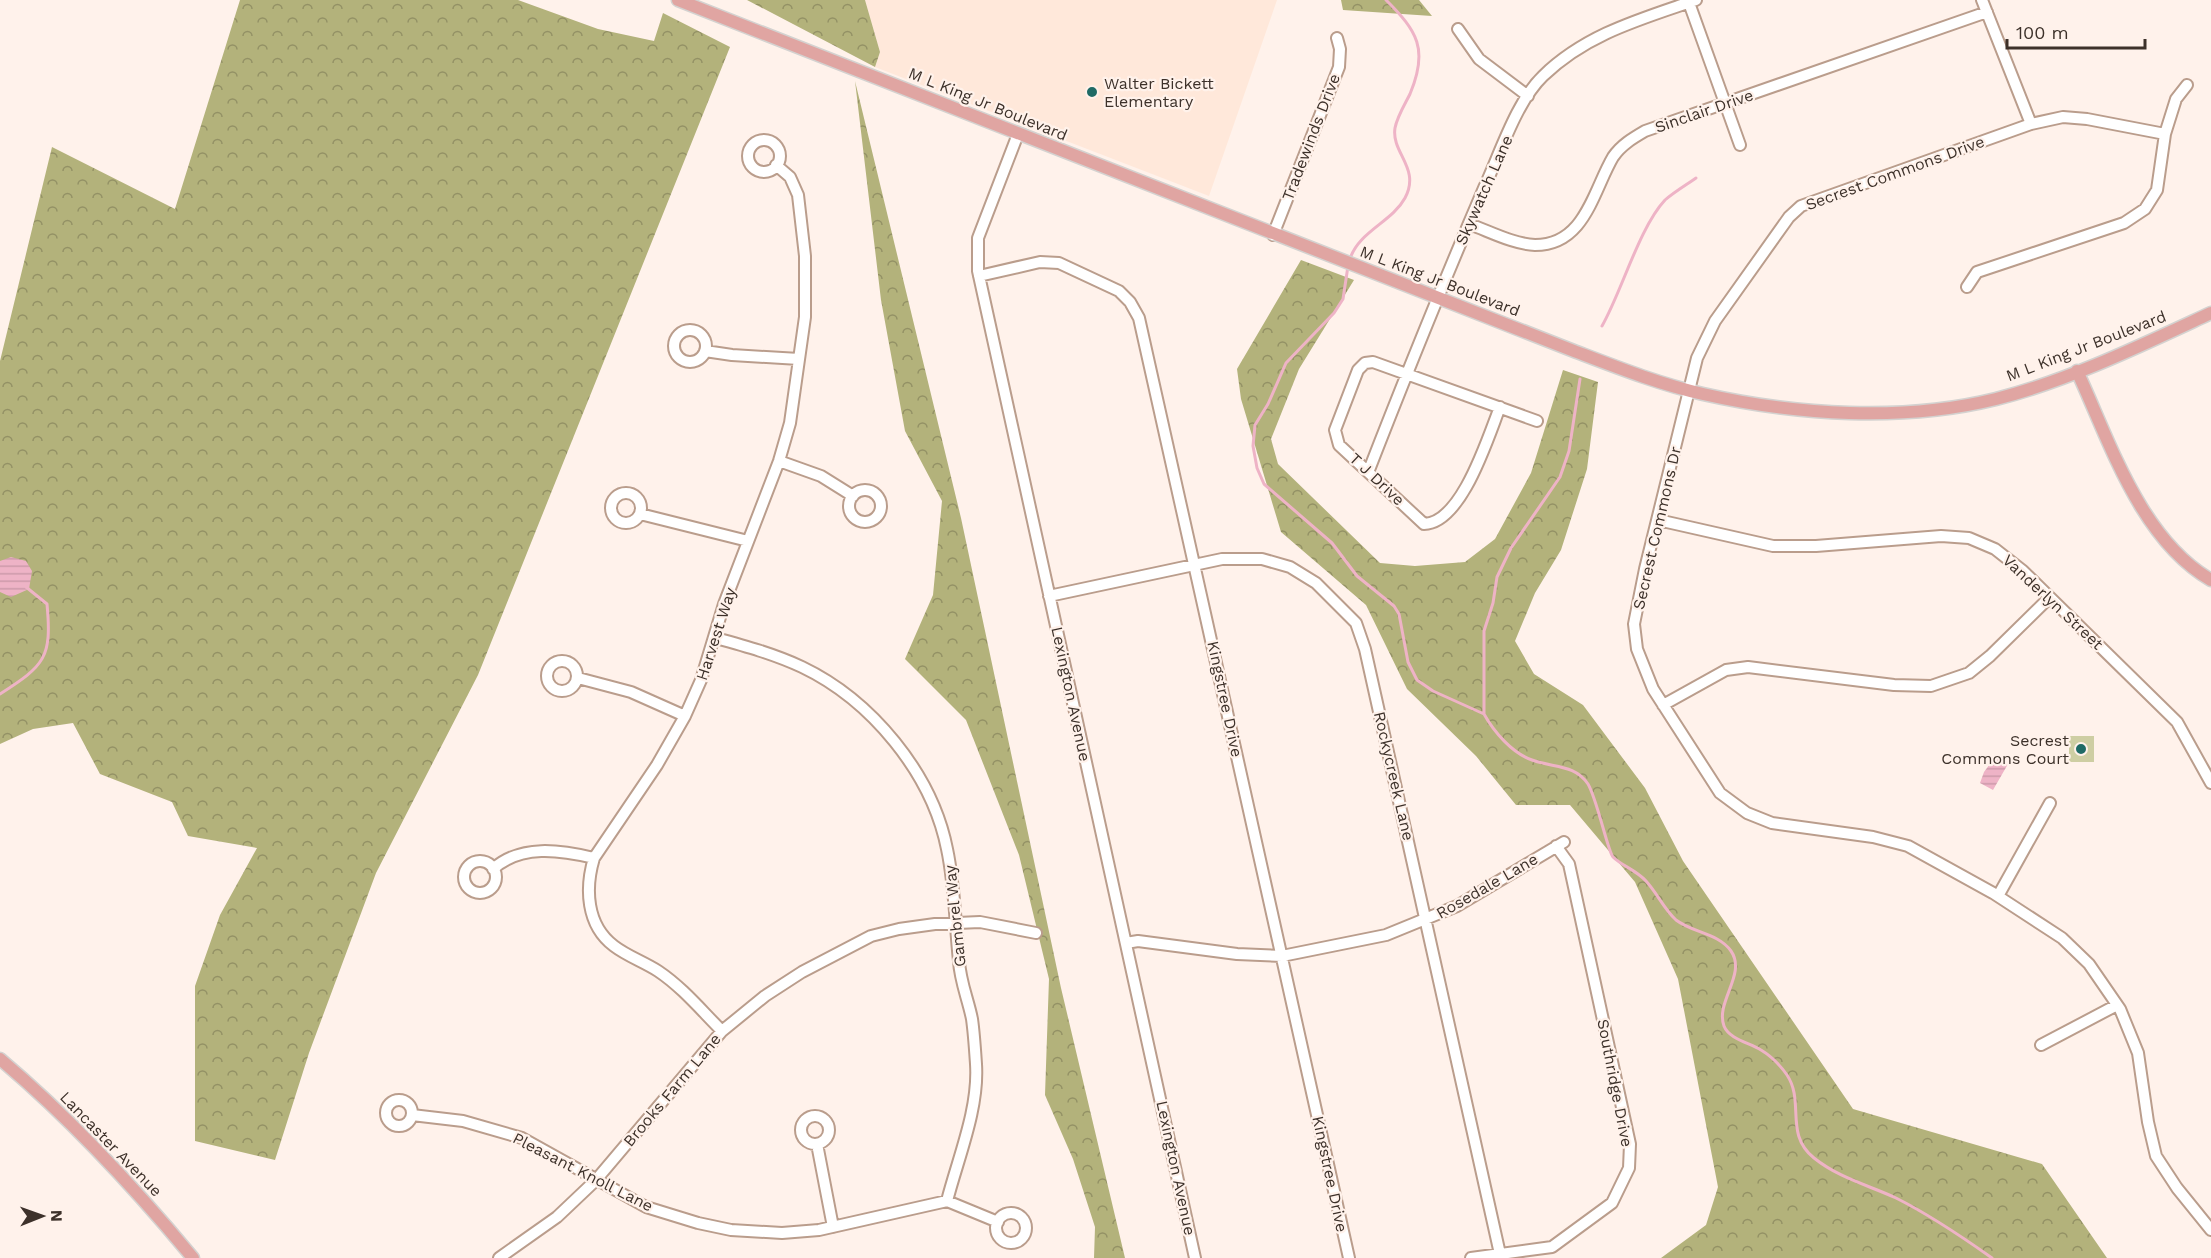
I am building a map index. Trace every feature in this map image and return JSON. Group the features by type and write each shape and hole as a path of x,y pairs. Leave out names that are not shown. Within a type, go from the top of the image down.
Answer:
{"main road":[{"name":"M L King Jr Boulevard","path":"678,0 1436,298 1634,374 1690,391 1804,409 1905,411 1950,407 1997,398 2077,371 2211,313"},
{"path":"2077,371 2136,498 2149,519 2180,556 2211,580"},
{"name":"Lancaster Avenue","path":"0,1059 30,1084 96,1150 193,1258"}],"street":[{"path":"1982,0 2031,124"},
{"path":"1691,1 1740,145"},
{"name":"Skywatch Lane","path":"1369,470 1436,298 1511,127 1528,96 1542,77 1573,50 1609,30 1691,1"},
{"name":"Sinclair Drive","path":"1469,224 1516,241 1536,245 1560,239 1572,232 1585,217 1614,156 1627,142 1645,131 1987,12"},
{"path":"1458,29 1479,59 1528,96"},
{"name":"Tradewinds Drive","path":"1274,235 1339,67 1340,49 1337,38"},
{"path":"1967,287 1977,272 2124,224 2145,209 2157,190 2165,134 2176,99 2187,85"},
{"name":"Secrest Commons Drive","path":"1690,391 1697,358 1715,321 1790,217 1801,206 2031,124 2063,117 2087,119 2165,134"},
{"name":"Lexington Avenue","path":"1018,134 978,238 979,276 1195,1258"},
{"name":"Harvest Way","path":"722,1031 678,986 658,971 612,945 597,927 588,900 589,876 594,858 657,765 685,716 716,638 724,604 779,461 790,423 805,317 804,223 798,195 790,177 776,165"},
{"name":"Kingstree Drive","path":"979,276 1040,262 1059,263 1119,291 1130,302 1143,332 1349,1258"},
{"path":"705,351 800,359"},
{"name":"T J Drive","path":"1500,407 1472,481 1439,522 1424,524 1369,470 1339,445 1335,429 1359,370 1365,363 1373,362 1407,372 1500,407 1537,421"},
{"name":"Secrest Commons Dr","path":"1690,391 1634,624 1637,649 1653,689 1720,793 1747,813 1772,823 1873,837 1908,846 1998,896 2062,938 2089,964 2117,1005 2138,1053 2148,1122 2156,1156 2176,1188 2211,1230"},
{"path":"779,461 821,476 853,496"},
{"path":"640,514 748,541"},
{"name":"Vanderlyn Street","path":"1658,520 1773,546 1827,545 1941,536 1970,538 1995,549 2023,571 2177,722 2211,783"},
{"name":"Rockycreek Lane","path":"1049,596 1222,559 1262,559 1290,567 1316,583 1356,623 1365,649 1500,1254"},
{"path":"1663,705 1726,670 1748,667 1894,685 1931,686 1969,673 1990,656 2049,598"},
{"name":"Gambrel Way","path":"716,638 752,647 802,667 855,703 883,729 910,764 931,802 947,846 954,891 959,972 972,1019 976,1067 971,1110 946,1201"},
{"path":"578,678 631,692 685,716"},
{"path":"1998,896 2050,803"},
{"name":"Rosedale Lane","path":"1126,943 1138,942 1237,954 1282,956 1386,935 1457,906 1560,844"},
{"name":"Southridge Drive","path":"1471,1258 1552,1247 1612,1203 1629,1168 1630,1144 1569,864 1560,844"},
{"path":"493,869 501,862 529,851 564,851 594,858"},
{"name":"Brooks Farm Lane","path":"499,1258 557,1217 596,1180 722,1031 765,996 802,972 871,936 935,924 980,922 1036,933"},
{"path":"2041,1045 2117,1005"},
{"name":"Pleasant Knoll Lane","path":"412,1115 463,1121 522,1138 646,1207 720,1228 782,1233 833,1227 946,1201"},
{"path":"817,1144 833,1227"},
{"path":"946,1201 998,1222"}],"shaded area":[{"name":"Walter Bickett Elementary","path":"865,0 1277,0 1209,196 875,67 880,52"},
{"path":"11,557 26,561 32,571 29,589 11,597 0,592 0,561"},
{"path":"1995,757 2008,764 1993,790 1980,783 1984,772"}],"green space":[{"path":"240,0 518,0 598,29 654,41 663,13 730,47 478,675 376,873 309,1053 275,1160 195,1141 195,986 220,915 257,848 188,836 172,802 100,774 73,723 33,729 0,744 0,361 52,147 175,209"},
{"path":"747,0 865,0 880,52 875,67"},
{"path":"1341,0 1419,0 1432,16 1343,10"},
{"path":"855,81 961,518 1061,988 1125,1258 1094,1258 1095,1227 1073,1159 1045,1095 1049,979 1019,855 966,720 905,659 933,595 942,501 905,431 881,300"},
{"path":"1301,260 1354,280 1299,369 1271,439 1278,464 1380,563 1415,566 1465,562 1495,539 1531,473 1563,370 1598,382 1587,469 1561,550 1535,593 1515,641 1534,674 1583,705 1645,788 1683,861 1853,1109 2042,1164 2107,1258 1661,1258 1706,1225 1718,1187 1678,979 1635,882 1570,805 1516,805 1476,756 1407,689 1366,605 1281,532 1241,399 1237,369"},
{"name":"Secrest Commons Court","path":"2069,736 2094,736 2094,762 2069,762"}],"waterway":[{"path":"1350,259 1360,241 1399,206 1409,187 1408,169 1397,145 1395,128 1416,78 1419,53 1417,42 1406,21 1386,0"},
{"path":"1602,326 1639,243 1656,212 1665,200 1696,178"},
{"path":"1348,266 1343,299 1334,313 1286,363 1268,404 1255,425 1253,446 1257,468 1264,484 1332,543 1357,576 1394,606 1399,614 1408,662 1417,680 1433,691 1484,714"},
{"path":"1580,379 1569,451 1560,477 1511,548 1497,577 1493,603 1484,631 1484,714 1498,735 1517,752 1540,763 1570,770 1583,778 1588,784 1599,812 1613,857 1646,881 1676,920 1719,940 1731,951 1735,960 1735,969 1722,1017 1724,1026 1730,1034 1768,1055 1787,1075 1795,1096 1797,1128 1805,1149 1833,1171 1909,1205 1992,1258"},
{"path":"0,694 36,667 46,649 47,604 26,587"}],"place":[{"name":"Walter Bickett Elementary","path":"1092,92"},
{"name":"Secrest Commons Court","path":"2081,749"}]}
